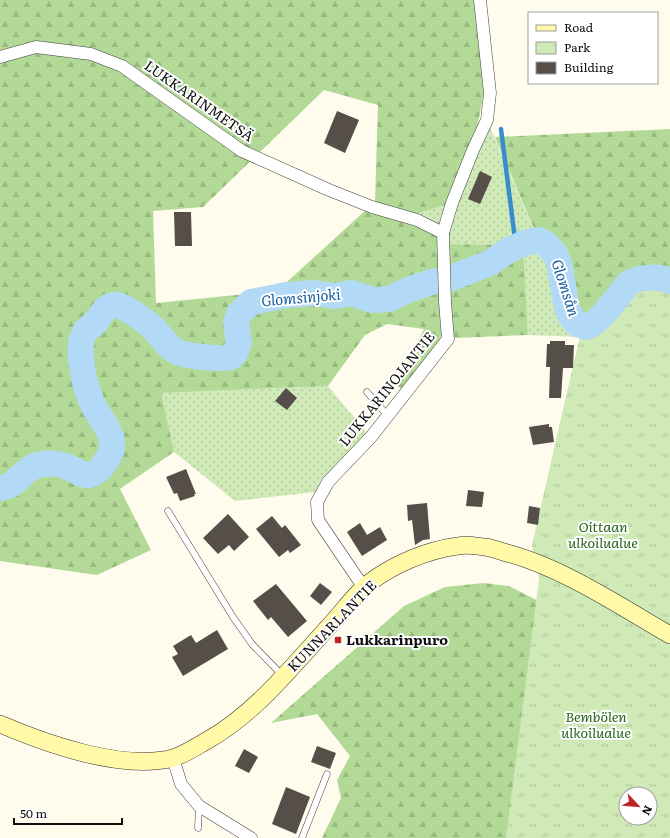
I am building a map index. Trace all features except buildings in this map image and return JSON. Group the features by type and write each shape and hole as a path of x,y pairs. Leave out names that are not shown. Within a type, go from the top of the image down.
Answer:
{"main road":[{"name":"KUNNARLANTIE","path":"0,724 25,735 69,749 105,757 147,761 173,758 222,732 256,704 368,584 397,566 429,551 460,545 487,547 529,559 568,577 670,635"}],"street":[{"name":"LUKKARINOJANTIE","path":"364,588 318,520 317,502 328,482 371,437 448,339 445,302 444,232 455,197 487,120 490,93 480,0"},
{"name":"LUKKARINMETSÄ","path":"0,57 36,47 91,54 122,66 242,151 329,190 372,207 417,220 444,232"},
{"path":"173,758 180,784 199,806 251,838"}],"lane":[{"path":"367,392 388,416"},
{"path":"168,511 244,634 283,676"},
{"path":"302,838 327,774"},
{"path":"198,828 199,806"}],"green space":[{"path":"0,0 475,0 484,91 473,150 452,203 414,214 375,202 378,105 324,90 203,207 153,211 156,303 277,291 367,209 436,234 443,244 523,245 528,335 456,338 442,333 434,353 403,391 396,384 424,329 387,324 365,335 328,386 161,393 174,452 120,489 151,550 97,575 0,561"},
{"path":"487,120 580,337 528,335 523,245 443,244 367,209"},
{"name":"Oittaan ulkoilualue","path":"670,129 670,624 532,546 580,337 495,137"},
{"path":"642,277 670,284 670,838 506,838 539,579 532,546 580,337 593,327"},
{"path":"328,386 368,434 321,480 315,492 235,501 174,452 160,393"},
{"name":"Bembölen ulkoilualue","path":"483,583 509,586 656,661 650,786 618,786 618,826 622,826 615,838 322,838 341,798 337,780 350,756 317,714 271,723 404,606 445,587"}],"waterway":[{"path":"501,129 516,247"},
{"name":"Glomsån","path":"451,278 490,263 509,250 525,243 539,240 546,244 555,254 559,263 567,308 571,317 577,324 587,327 604,313 628,284 642,278 654,277 670,281"},
{"name":"Glomsinjoki","path":"0,488 12,484 30,468 43,464 60,465 84,475 89,475 96,472 104,464 112,448 112,440 110,433 90,398 82,368 81,348 82,339 85,332 94,324 108,307 117,305 141,318 153,328 167,344 179,353 211,358 226,358 231,357 235,353 239,343 236,322 239,314 251,302 286,295 315,293 334,296 351,293 373,300 389,299 408,290 434,281"}],"place":[{"name":"Lukkarinpuro","path":"338,640"}]}
